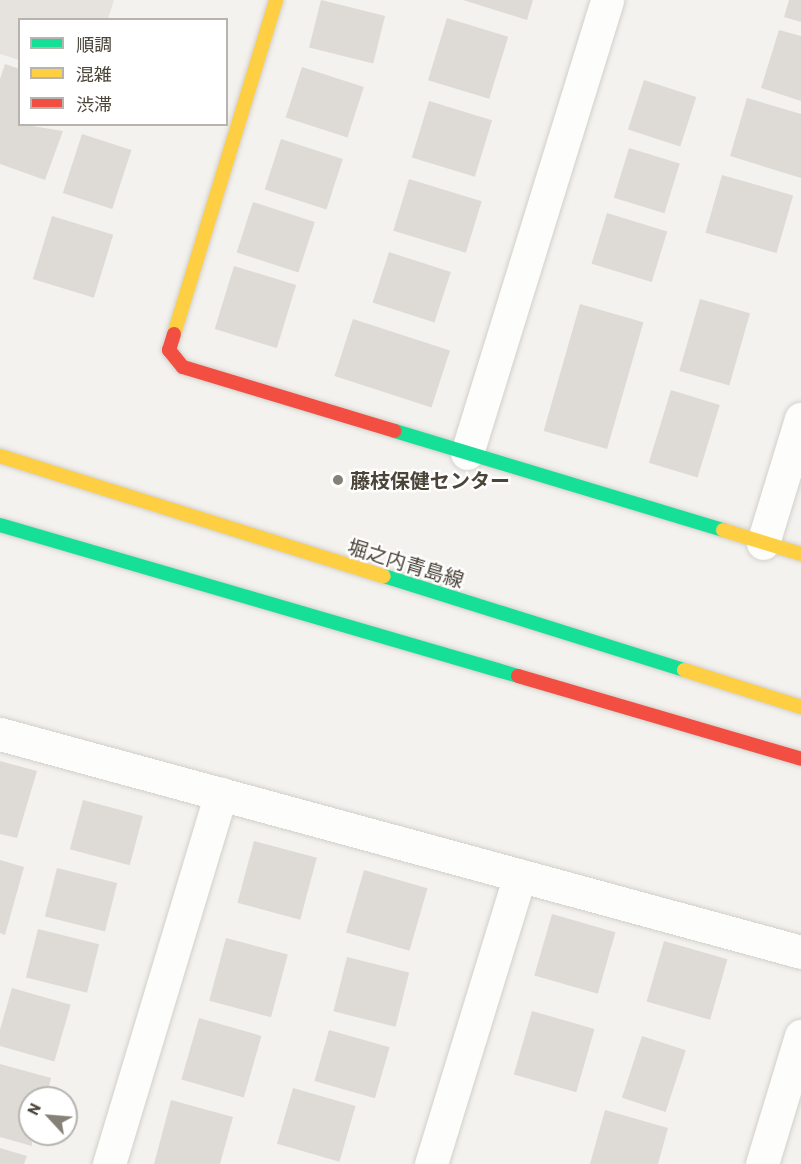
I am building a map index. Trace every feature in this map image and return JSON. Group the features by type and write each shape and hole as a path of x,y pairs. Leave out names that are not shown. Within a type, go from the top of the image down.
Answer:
{"main road":[{"path":"276,0 169,350 183,367 801,554"},
{"name":"堀之内青島線","path":"0,456 801,707"},
{"path":"0,525 801,759"}],"street":[{"path":"467,453 607,0"},
{"path":"763,543 801,419"},
{"path":"0,734 801,952"},
{"path":"109,1164 221,794"},
{"path":"430,1164 520,875"},
{"path":"762,1164 801,1036"}],"shaded area":[{"path":"0,0 114,0 108,18 18,18 18,60 0,54"}],"building":[{"path":"321,0 385,16 373,64 309,48"},
{"path":"463,0 533,0 527,20"},
{"path":"789,0 801,0 801,22 784,17"},
{"path":"447,18 508,37 489,99 428,80"},
{"path":"779,30 801,36 801,101 761,88"},
{"path":"5,64 18,68 18,126 63,131 45,180 0,164 0,79"},
{"path":"302,67 364,87 347,137 286,117"},
{"path":"644,80 696,97 680,146 628,129"},
{"path":"747,98 801,114 801,178 730,156"},
{"path":"429,101 492,120 475,177 412,157"},
{"path":"82,134 131,150 112,209 63,193"},
{"path":"281,139 343,159 326,209 265,189"},
{"path":"629,148 680,163 664,213 614,198"},
{"path":"722,175 793,195 777,253 705,233"},
{"path":"409,179 482,201 466,253 393,231"},
{"path":"253,202 315,222 298,272 237,252"},
{"path":"607,213 667,231 652,282 592,264"},
{"path":"52,216 113,235 94,298 33,279"},
{"path":"389,252 451,272 434,322 373,302"},
{"path":"234,266 296,285 277,348 215,329"},
{"path":"700,299 750,313 729,385 679,371"},
{"path":"580,304 643,322 607,449 544,431"},
{"path":"353,319 450,351 431,408 334,376"},
{"path":"671,390 720,405 698,478 649,463"},
{"path":"0,761 37,771 17,838 0,834"},
{"path":"83,800 143,816 130,865 70,849"},
{"path":"254,841 317,858 300,920 237,903"},
{"path":"0,860 24,867 5,935 0,933"},
{"path":"57,868 117,883 105,932 45,917"},
{"path":"364,870 427,888 410,951 346,932"},
{"path":"552,914 615,932 598,994 534,976"},
{"path":"38,929 99,944 87,993 26,978"},
{"path":"226,938 288,955 271,1017 209,1001"},
{"path":"664,941 727,959 710,1020 647,1002"},
{"path":"347,957 409,972 396,1027 333,1011"},
{"path":"12,988 71,1005 54,1062 0,1046 0,1030"},
{"path":"532,1011 594,1029 576,1092 514,1074"},
{"path":"199,1018 261,1036 244,1097 181,1080"},
{"path":"329,1030 390,1047 375,1098 314,1081"},
{"path":"642,1036 686,1050 666,1112 622,1098"},
{"path":"0,1064 51,1078 49,1086 18,1086 18,1142 0,1137"},
{"path":"293,1088 355,1106 339,1162 277,1144"},
{"path":"171,1100 233,1117 220,1164 154,1164"},
{"path":"605,1110 668,1128 658,1164 590,1164"},
{"path":"0,1148 27,1156 24,1164 0,1164"}],"traffic: fast":[{"path":"395,431 723,530"},
{"path":"0,525 518,676"},
{"path":"384,576 684,670"}],"traffic: slow":[{"path":"174,334 276,0"},
{"path":"0,456 384,576"},
{"path":"723,530 801,554"},
{"path":"684,670 801,707"}],"traffic: jam":[{"path":"174,334 169,350 183,367 395,431"},
{"path":"518,676 801,759"}],"place":[{"name":"藤枝保健センター","path":"338,480"}]}
